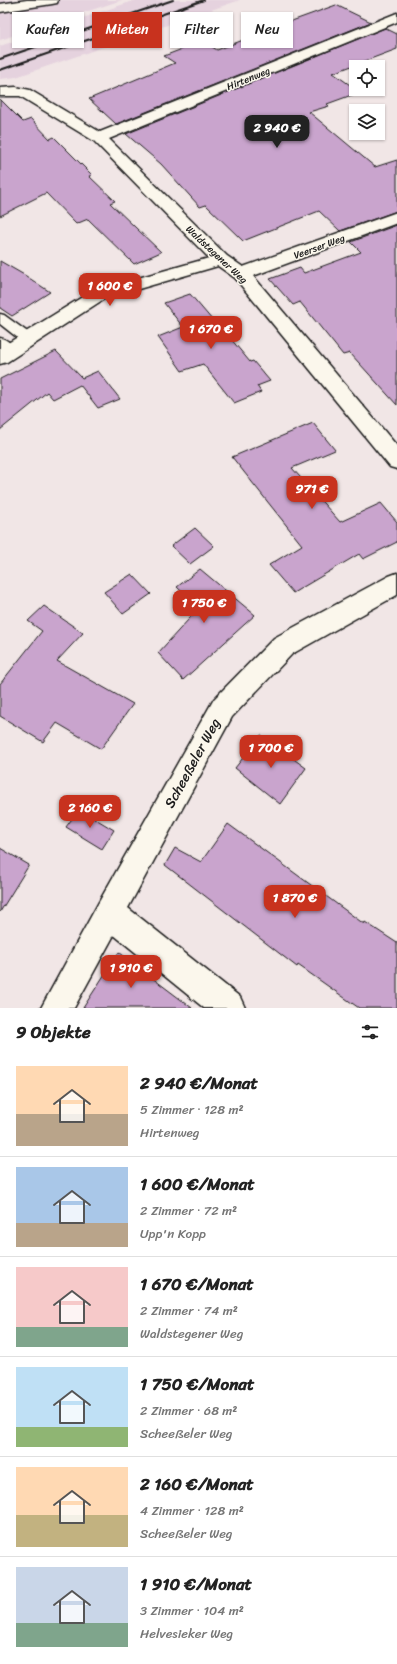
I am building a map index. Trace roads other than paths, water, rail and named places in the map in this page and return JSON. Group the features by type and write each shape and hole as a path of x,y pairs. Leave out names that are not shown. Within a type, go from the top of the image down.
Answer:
{"street":[{"path":"0,8 52,0"},
{"name":"Hirtenweg","path":"100,138 397,17"},
{"name":"Waldstegener Weg","path":"1,92 16,91 32,96 100,138 221,260 241,274 397,461"},
{"name":"Veerser Weg","path":"241,274 397,217"},
{"path":"3,350 28,339 98,295 221,260"},
{"name":"Scheeßeler Weg","path":"57,1008 223,708 283,646 397,583"},
{"path":"109,912 229,1008"}],"lane":[{"path":"0,318 28,339"}],"railway":[{"path":"0,59 173,0"},
{"path":"0,70 204,0"}]}
